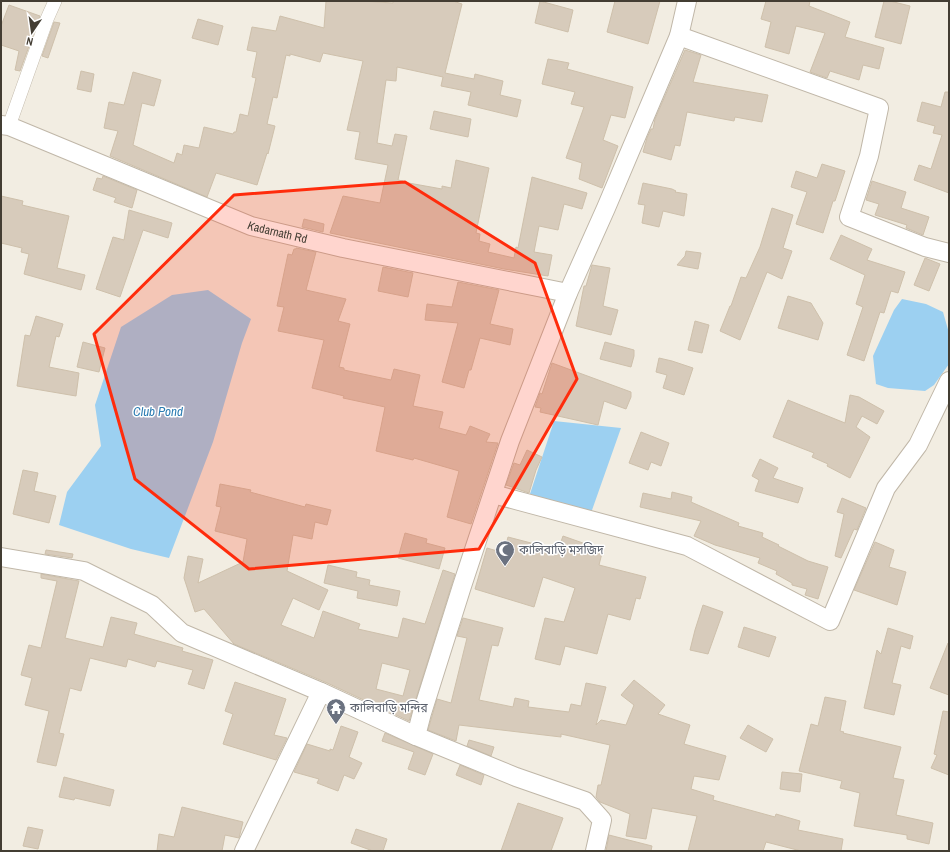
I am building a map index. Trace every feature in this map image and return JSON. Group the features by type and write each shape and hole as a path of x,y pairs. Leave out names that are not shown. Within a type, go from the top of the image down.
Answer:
{"street":[{"path":"5,126 55,1"},
{"path":"416,736 422,713 510,441 568,293 679,36 687,1"},
{"path":"679,36 879,108 869,156 849,217 925,247 949,253"},
{"name":"Kadarnath Rd","path":"5,126 252,226 343,248 568,293"},
{"path":"493,494 687,546 830,622 886,488 918,445 949,381"},
{"path":"1,557 84,571 152,605 182,633 321,692 416,736 516,778 585,801 602,820 595,851"},
{"path":"244,851 321,692"}],"highlighted area":[{"path":"405,182 535,263 577,379 479,549 249,569 135,479 94,334 234,195"}],"water":[{"name":"Club Pond","path":"208,290 251,319 242,343 213,442 169,558 131,549 59,525 67,492 101,446 95,405 121,327 172,295"},
{"path":"902,299 926,304 943,312 949,333 949,364 934,385 925,391 888,388 876,384 873,356 894,310"},
{"path":"554,421 621,428 591,513 530,494"}],"building":[{"path":"326,1 393,3 393,1 453,1 462,4 445,73 474,79 475,74 503,81 500,95 521,100 517,117 468,105 471,92 441,86 443,77 397,67 396,81 386,80 377,143 392,146 395,134 407,136 398,180 403,182 442,189 442,186 451,188 456,160 489,168 476,233 480,234 479,241 490,244 488,252 514,258 516,247 518,248 532,177 587,193 582,209 564,204 558,230 539,226 534,252 552,255 548,276 504,269 330,233 343,196 380,203 388,165 355,159 360,132 347,130 363,61 323,53 320,62 290,54 290,56 286,55 277,98 273,97 267,124 275,126 268,154 267,153 257,185 216,173 207,197 110,156 118,131 104,128 109,102 124,105 133,72 161,80 154,106 142,103 133,145 174,163 177,153 182,155 184,145 199,148 204,127 233,134 236,132 240,114 248,116 256,78 252,77 257,52 247,50 252,27 276,31 280,16 324,28"},
{"path":"540,1 573,10 568,32 535,23"},
{"path":"615,1 660,1 648,44 607,32"},
{"path":"766,1 810,1 809,6 850,22 845,37 884,48 879,69 863,65 859,80 830,71 827,78 810,72 825,33 796,26 789,54 765,47 771,22 761,19"},
{"path":"884,1 910,6 901,44 875,37"},
{"path":"9,5 40,16 20,71 15,70 19,51 1,45 1,26"},
{"path":"198,19 223,26 218,45 192,38"},
{"path":"54,22 60,23 48,58 42,56"},
{"path":"685,50 701,55 693,82 768,95 762,122 735,117 734,121 687,112 680,146 675,145 671,160 643,152 647,138 651,129 653,129 655,119"},
{"path":"548,59 569,63 567,69 633,87 625,118 611,115 603,140 618,146 602,188 579,179 582,163 566,158 584,107 571,104 575,92 542,84"},
{"path":"81,71 94,74 91,92 77,89"},
{"path":"945,92 949,92 949,193 914,180 919,165 931,169 942,135 933,133 935,126 917,121 922,102 941,107"},
{"path":"434,111 471,119 468,137 430,129"},
{"path":"822,164 845,171 835,201 833,201 823,233 796,224 807,192 791,187 796,171 817,178"},
{"path":"103,176 137,190 132,208 114,202 116,198 93,190 97,178 102,179"},
{"path":"872,181 906,192 901,208 929,217 923,235 906,228 907,225 875,215 879,204 866,200"},
{"path":"643,183 672,189 676,191 675,192 687,194 684,216 663,211 659,227 642,223 645,205 638,204"},
{"path":"1,196 23,201 22,205 69,216 57,268 85,275 81,290 24,274 29,254 21,252 22,248 1,243"},
{"path":"772,208 793,215 783,248 792,251 782,279 767,272 740,340 720,331 741,277 746,278 760,247"},
{"path":"129,210 172,223 168,238 143,230 120,297 96,289 113,237 124,240"},
{"path":"304,219 324,224 323,232 302,227"},
{"path":"841,235 872,249 867,260 905,272 898,293 891,291 884,313 880,312 864,361 847,355 863,307 856,304 865,275 830,259"},
{"path":"296,248 316,252 306,290 346,299 338,321 350,324 339,367 344,368 344,370 391,380 394,369 420,375 413,406 443,412 439,428 466,435 470,426 490,434 486,442 498,443 471,524 447,517 459,471 414,458 413,460 376,451 385,407 343,398 344,396 312,388 324,340 278,331 284,307 277,306 288,254 292,255 294,249"},
{"path":"686,251 701,253 698,269 677,265 685,256"},
{"path":"925,258 940,264 929,291 914,285"},
{"path":"592,265 610,268 603,306 618,310 611,335 576,326 584,286 586,286"},
{"path":"383,267 413,273 408,297 378,291"},
{"path":"458,282 499,290 490,324 513,329 510,345 480,338 464,388 442,382 458,323 425,320 427,304 452,307"},
{"path":"788,296 811,303 823,323 818,340 778,328"},
{"path":"36,316 63,324 59,337 56,336 49,367 79,373 76,396 17,386 25,335 30,336"},
{"path":"695,321 709,325 702,353 688,350"},
{"path":"83,342 105,348 99,372 77,367"},
{"path":"605,342 634,350 631,367 600,359"},
{"path":"659,358 693,368 684,395 663,388 667,375 656,372"},
{"path":"552,363 631,392 631,397 626,409 604,401 598,425 540,412 541,408 535,407 540,393 542,394"},
{"path":"850,395 859,397 884,411 877,424 862,416 856,427 870,437 850,478 827,466 828,464 812,457 814,453 773,437 788,400 845,423"},
{"path":"641,432 669,443 661,466 651,462 648,470 629,463"},
{"path":"527,450 542,457 536,470 529,493 506,485 514,463 520,465"},
{"path":"760,459 778,468 773,478 803,488 798,503 755,491 759,480 752,476"},
{"path":"23,470 38,473 34,491 56,496 49,523 13,514"},
{"path":"220,484 251,490 250,492 305,507 306,504 331,510 327,525 315,522 312,539 293,535 287,571 328,590 319,610 293,598 281,625 314,638 323,611 360,624 358,629 398,638 403,618 425,624 443,570 455,574 409,721 325,682 234,644 204,609 195,612 184,578 188,556 203,559 198,583 243,562 247,539 215,531 221,507 216,506","holes":["382,663 410,670 403,696 376,689"]},
{"path":"672,492 692,497 691,502 739,523 738,526 763,533 762,537 808,561 828,567 818,599 805,595 807,589 792,585 792,583 776,574 777,571 758,563 760,558 715,545 694,536 701,521 640,507 643,493 671,499"},
{"path":"842,498 866,508 857,530 854,529 841,558 835,556 844,514 837,512"},
{"path":"405,533 427,539 426,543 445,548 439,569 398,558"},
{"path":"563,536 597,548 597,551 602,553 599,565 646,577 640,599 636,598 630,620 608,614 597,654 565,646 560,665 535,659 545,618 564,622 575,588 543,577 534,607 475,589 487,548 504,553 508,537 558,550"},
{"path":"875,542 894,550 889,567 906,572 897,605 854,590"},
{"path":"46,550 73,554 72,558 45,554"},
{"path":"328,565 357,572 356,577 370,580 369,585 400,591 397,606 357,598 358,591 324,583"},
{"path":"41,574 79,581 65,638 103,647 111,617 137,623 134,634 183,648 182,651 213,660 204,689 188,684 193,670 157,661 155,667 128,659 126,667 90,658 81,691 70,688 59,733 64,734 56,766 37,762 49,711 25,705 32,678 21,675 29,645 41,648 57,581 41,578"},
{"path":"703,605 723,612 708,654 690,650"},
{"path":"463,618 503,628 498,646 492,645 479,700 513,707 515,698 529,701 528,707 569,712 571,704 581,706 586,683 606,687 596,725 601,720 626,725 634,705 621,695 634,680 665,705 658,714 690,725 684,744 726,756 719,780 694,776 691,789 714,796 713,800 775,817 776,814 800,821 798,830 843,839 841,851 801,851 766,842 763,851 688,851 697,816 652,808 646,839 626,836 630,814 600,802 596,797 598,785 601,785 610,745 561,734 561,737 459,725 456,741 428,730 437,699 451,703 467,638 457,636"},
{"path":"744,627 776,637 769,657 738,647"},
{"path":"888,628 913,636 910,649 901,646 892,683 901,685 894,715 864,708 877,650 881,654"},
{"path":"949,643 949,695 930,688"},
{"path":"235,682 286,699 274,735 287,738 276,760 223,744 233,714 225,711"},
{"path":"825,697 846,701 840,731 844,732 843,733 901,747 893,778 904,780 896,815 933,823 929,844 907,839 907,835 854,826 860,793 840,788 842,781 799,771 811,724 818,726"},
{"path":"943,711 949,712 949,775 931,768 937,755 934,754"},
{"path":"748,725 773,739 766,752 740,738"},
{"path":"341,726 358,732 349,757 362,763 354,779 344,775 338,791 317,783 319,779 294,772 307,744 330,751 330,749 333,750"},
{"path":"385,733 433,754 425,775 408,769 414,752 382,741"},
{"path":"469,740 494,747 491,756 467,746"},
{"path":"460,765 484,775 481,785 456,775"},
{"path":"782,772 802,774 800,792 780,789"},
{"path":"64,777 114,790 110,806 75,798 74,800 59,797"},
{"path":"518,803 563,818 551,851 501,851"},
{"path":"182,807 243,822 239,838 225,835 222,851 157,851 159,834 174,837"},
{"path":"28,827 43,830 38,849 23,846"},
{"path":"356,829 387,839 383,851 373,851 351,843"},
{"path":"609,835 652,846 651,851 606,851"}],"place":[{"name":"কালিবাড়ি মসজিদ","path":"505,567"},
{"name":"কালিবাড়ি মন্দির","path":"336,725"}]}
